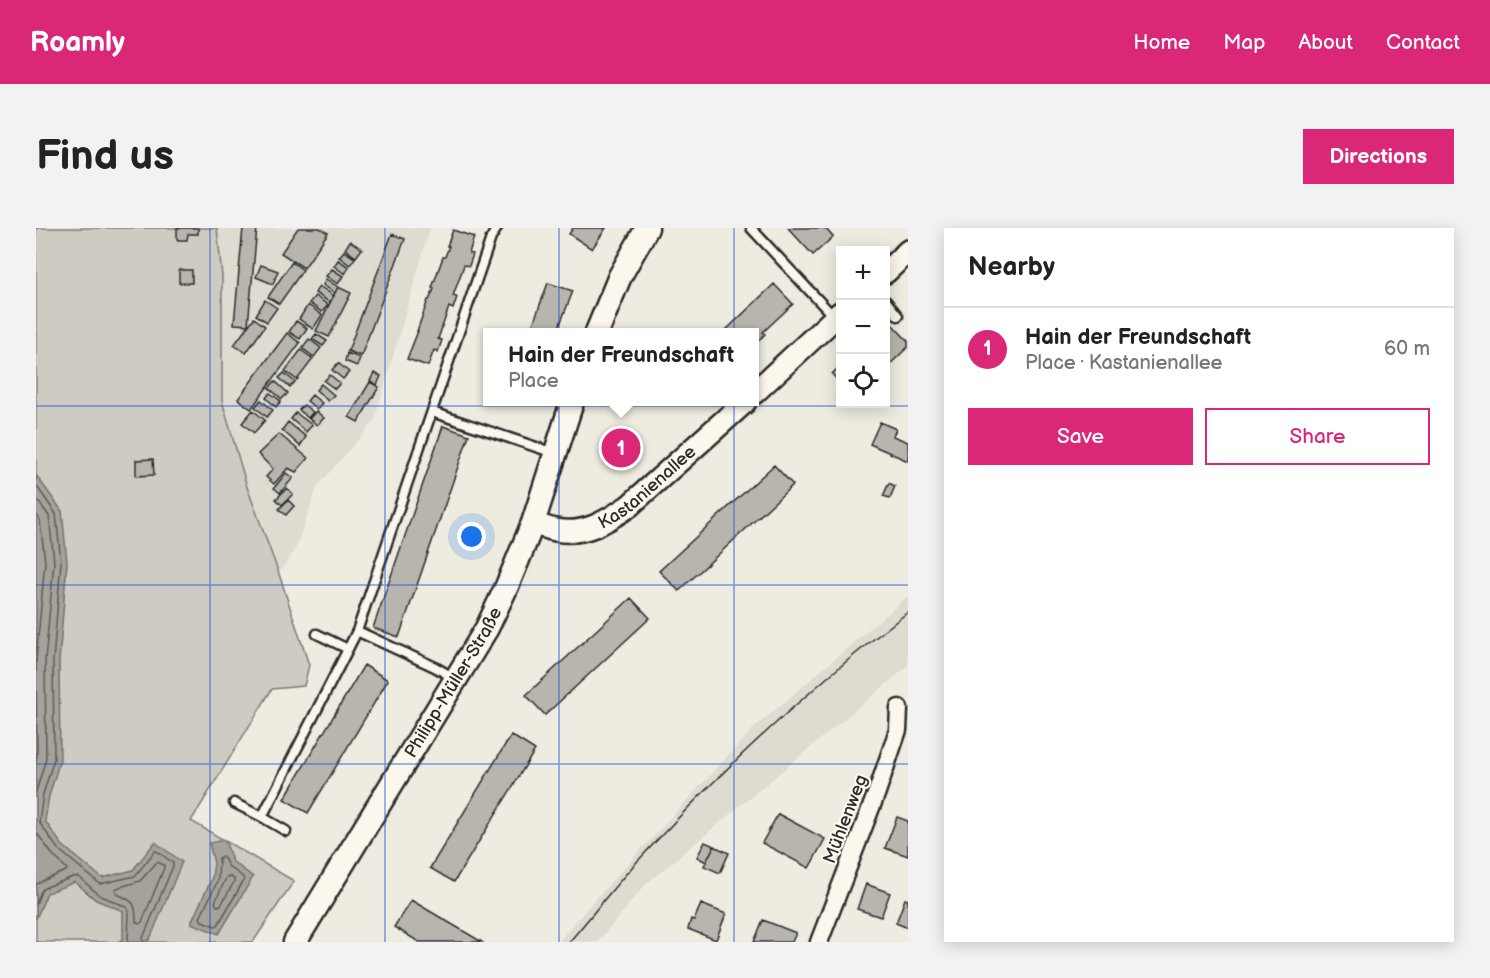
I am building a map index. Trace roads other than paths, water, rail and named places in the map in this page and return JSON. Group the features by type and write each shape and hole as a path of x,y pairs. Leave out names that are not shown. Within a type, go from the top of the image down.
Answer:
{"main road":[{"path":"599,328 620,276 647,228"},
{"name":"Philipp-Müller-Straße","path":"295,942 487,628 533,523 571,406"}],"street":[{"path":"890,267 908,251"},
{"path":"759,388 836,317"},
{"name":"Kastanienallee","path":"533,523 555,530 578,532 609,520 629,506 741,406"},
{"name":"Mühlenweg","path":"819,942 877,792 898,730 898,708"}],"lane":[{"path":"262,817 357,631 491,238 497,228"},
{"path":"751,228 836,313"},
{"path":"890,307 898,316"},
{"path":"432,412 555,453"},
{"path":"357,631 456,679"},
{"path":"317,634 348,649"},
{"path":"234,803 286,831"}],"water":[{"path":"36,475 62,511 67,562 59,661 60,760 49,796 45,821 62,845 102,878 133,870 155,842 182,862 150,939 145,942 117,942 123,940 123,911 96,900 75,882 47,893 36,919"},
{"path":"225,840 232,861 253,877 219,934 191,923 212,878 214,863 209,843"}],"tram line":[{"path":"569,942 617,884 698,797 800,701 908,612"}],"place":[{"name":"Hain der Freundschaft","path":"621,448"}]}
